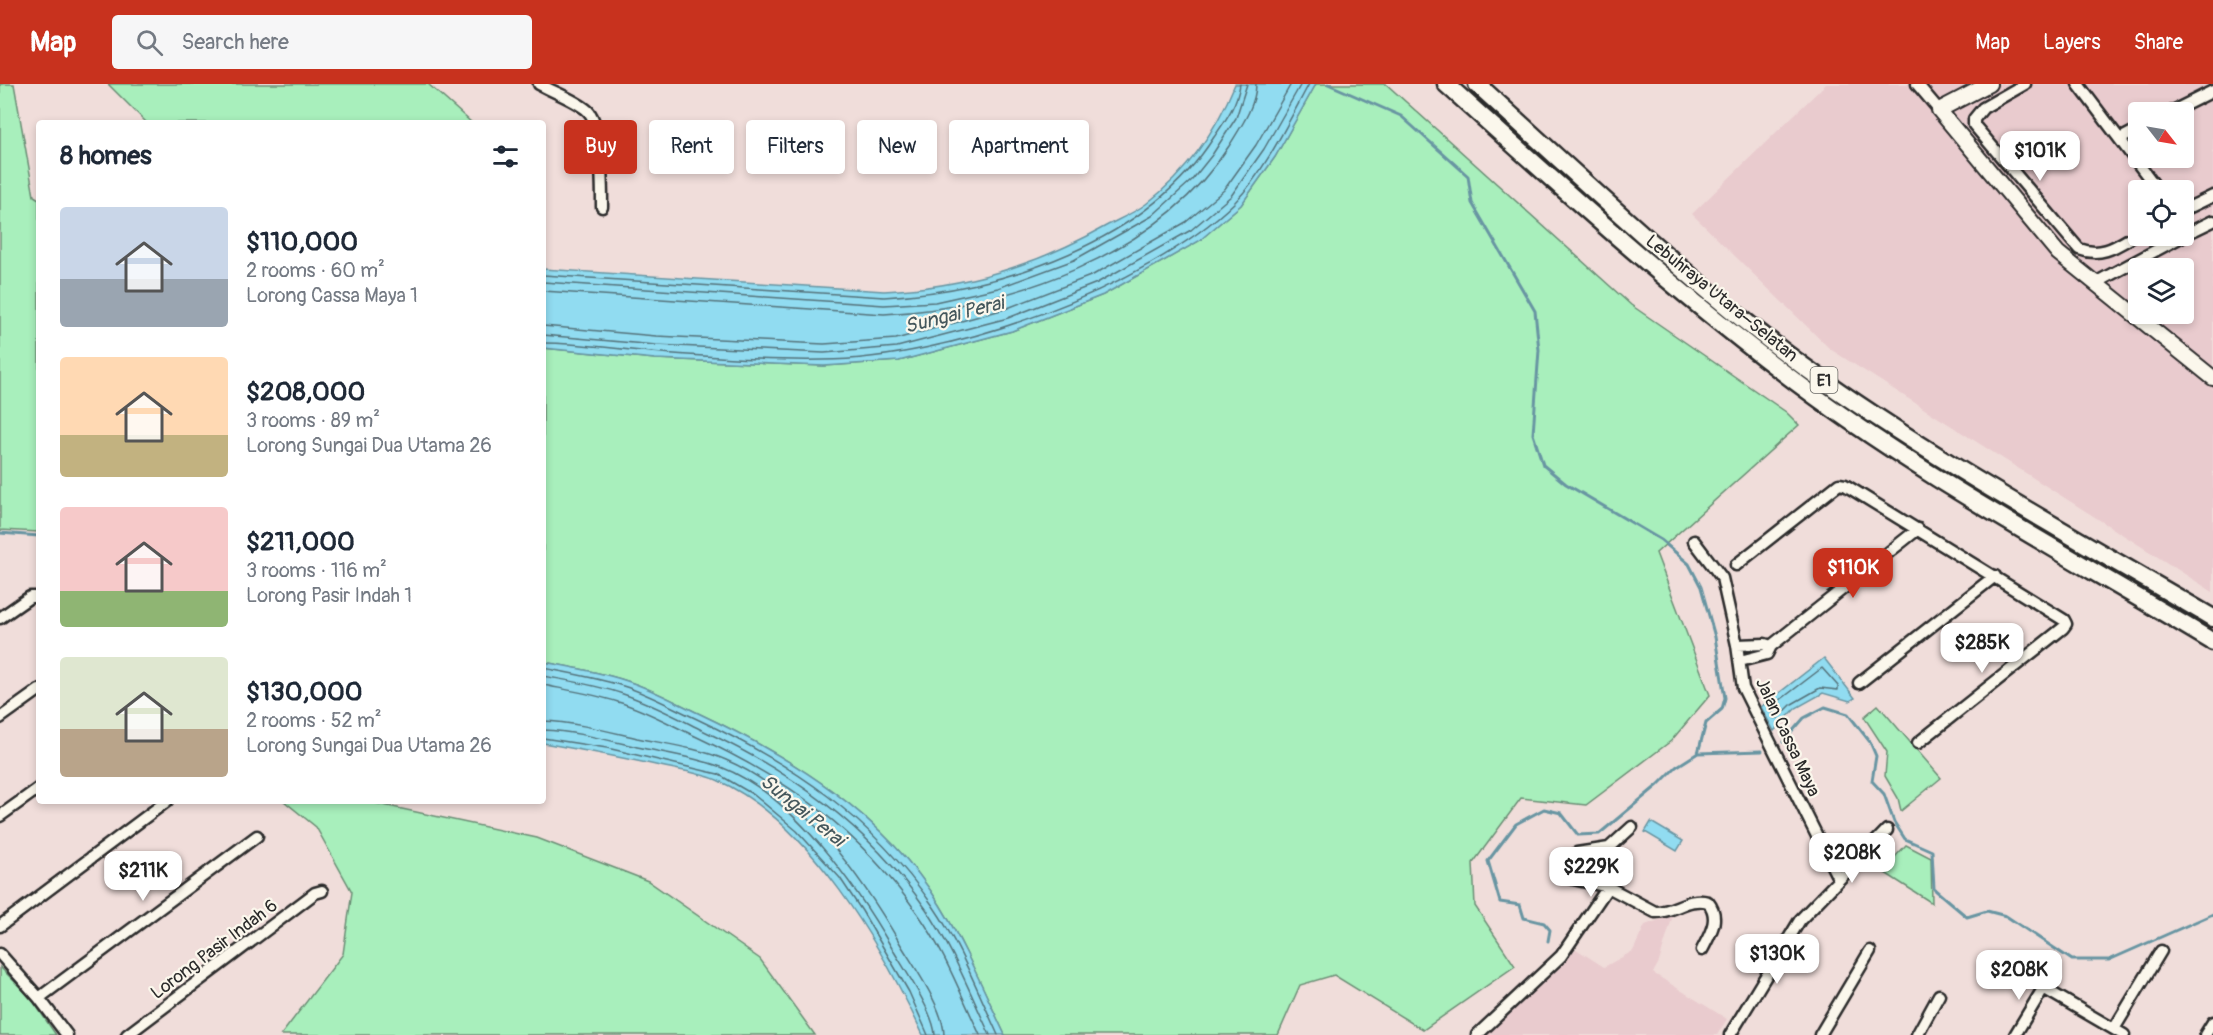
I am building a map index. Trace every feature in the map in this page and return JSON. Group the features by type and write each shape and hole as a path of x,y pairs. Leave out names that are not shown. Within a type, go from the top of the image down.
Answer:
{"highway":[{"name":"Lebuhraya Utara–Selatan","path":"1446,84 1626,246 1780,371 1980,506 2213,642"},
{"name":"Lebuhraya Utara–Selatan","path":"1477,84 1684,269 1803,365 1915,442 2213,618"}],"main road":[{"path":"1989,84 1939,110 2058,252 2213,378"}],"street":[{"path":"539,84 588,111 593,120 603,178 602,207"},
{"path":"1917,84 1939,110"},
{"path":"2025,84 1983,108 1974,119 1974,125 2079,249 2092,253 2103,253 2128,239"},
{"path":"2078,84 2151,180"},
{"path":"2191,102 2213,91"},
{"path":"2120,139 2128,135"},
{"path":"2194,205 2213,196"},
{"path":"2194,227 2213,221"},
{"path":"2095,283 2157,246"},
{"path":"1736,565 1839,484 1845,484 1995,576 2066,624 1918,743"},
{"path":"1740,661 1767,654 1771,646 1918,529"},
{"name":"Jalan Cassa Maya","path":"1694,541 1722,578 1737,645 1743,688 1838,878"},
{"path":"1859,683 1995,576"},
{"path":"0,618 34,598"},
{"path":"1737,645 1765,644 1771,646"},
{"path":"0,718 36,692"},
{"path":"0,816 36,790"},
{"path":"0,926 162,804"},
{"path":"1632,827 1609,848 1577,853 1567,861 1569,878 1608,887 1655,912 1694,900 1708,902 1713,908 1714,924 1702,950"},
{"path":"1730,1035 1800,920 1838,878 1887,830"},
{"path":"39,998 257,836"},
{"path":"1477,1035 1560,956 1608,887"},
{"name":"Lorong Pasir Indah 6","path":"127,1035 322,891"},
{"path":"1820,1035 1870,951"},
{"path":"2015,1035 2045,989 2119,1032 2160,951"},
{"path":"0,954 39,998 67,1035"},
{"path":"1917,1035 1939,995"},
{"path":"2205,1035 2213,1022"}],"shaded area":[{"path":"1826,84 2213,84 2213,592 1830,349 1692,214"},
{"path":"1673,915 1659,962 1653,973 1727,1019 1717,1035 1487,1035 1576,949 1604,967 1633,951 1645,925"}],"green space":[{"path":"0,84 14,84 36,197 36,532 0,530"},
{"path":"108,84 428,84 469,120 144,120"},
{"path":"1316,84 1386,84 1631,305 1786,412 1799,425 1656,553 1710,695 1671,741 1586,805 1521,798 1473,863 1475,906 1515,966 1423,1030 1334,975 1300,985 1278,1035 1005,1035 949,921 917,872 892,843 833,791 801,769 733,730 663,696 617,678 546,663 546,348 655,359 824,366 899,361 1012,331 1103,295 1199,241 1241,205 1275,157"},
{"path":"1878,705 1941,778 1901,811 1898,798 1885,776 1887,752 1864,717"},
{"path":"288,804 379,804 537,838 648,881 760,959 815,1035 281,1035 343,954 352,892 316,827"},
{"path":"1906,845 1931,858 1932,903 1882,871"},
{"path":"0,967 31,998 56,1035 0,1035"}],"water":[{"name":"Sungai Perai","path":"1235,84 1316,84 1275,157 1241,205 1199,241 1103,295 1012,331 899,361 824,366 655,359 546,348 546,269 884,291 943,285 1026,263 1079,240 1131,213 1161,192 1198,150"},
{"path":"1824,658 1855,698 1850,701 1823,693 1796,708 1774,731 1761,707"},
{"name":"Sungai Perai","path":"546,663 617,678 663,696 767,749 833,791 892,843 917,872 949,921 1005,1035 923,1035 887,964 840,890 812,855 783,825 751,799 717,780 546,744"},
{"path":"1651,822 1683,841 1677,851 1645,832"}],"waterway":[{"path":"1328,84 1401,116 1468,176 1472,203 1535,311 1539,350 1533,434 1543,465 1566,484 1661,540 1689,564 1701,587 1715,637 1725,698 1722,709 1706,723 1698,753 1676,767 1599,834 1578,835 1561,813 1544,809 1516,824 1488,861 1500,902 1520,905 1524,918 1544,923 1550,930 1548,941"},
{"path":"0,533 36,536"},
{"path":"1783,742 1804,718 1825,707 1848,714 1870,742 1876,756 1872,781 1884,794 1894,822 1905,839 1932,851 1934,889 1967,917 1987,911 2006,916 2072,960 2109,960 2213,914"},
{"path":"1698,753 1762,751"}]}
